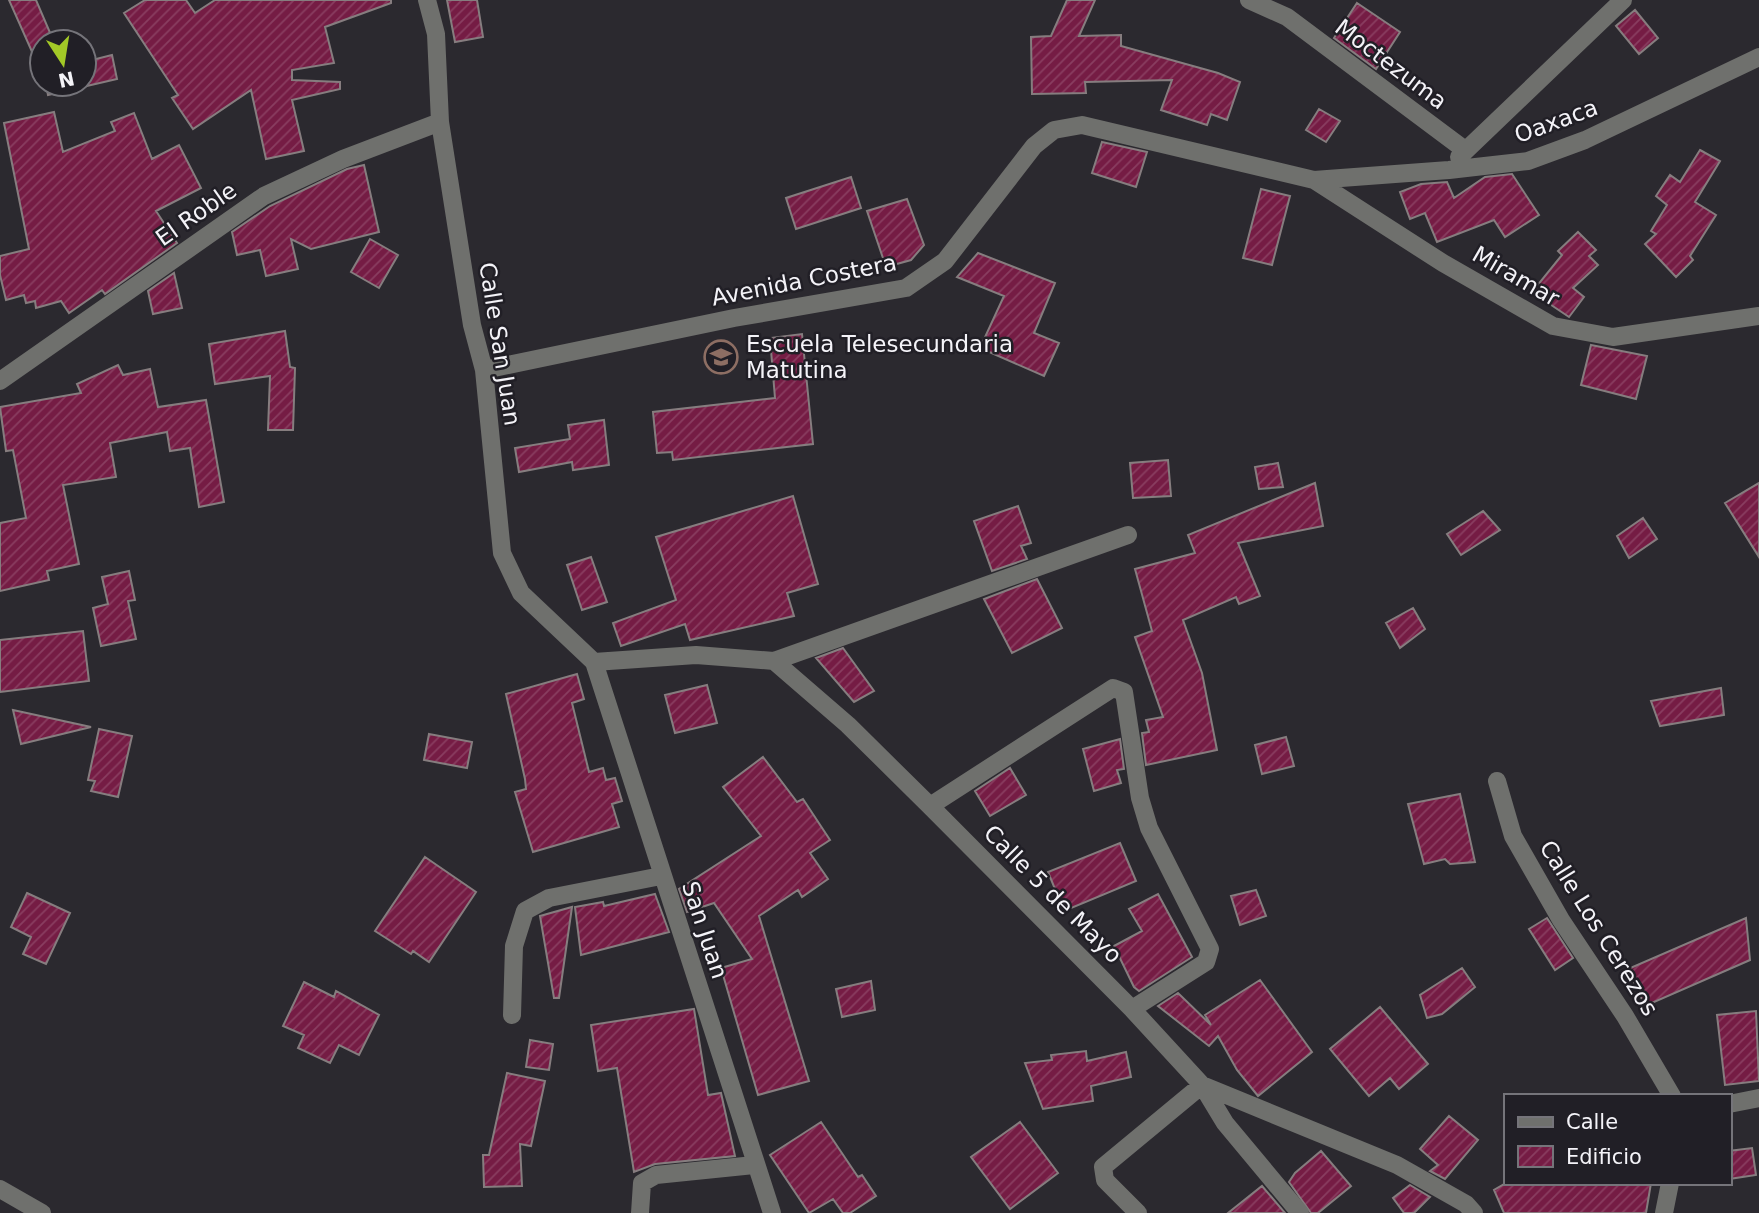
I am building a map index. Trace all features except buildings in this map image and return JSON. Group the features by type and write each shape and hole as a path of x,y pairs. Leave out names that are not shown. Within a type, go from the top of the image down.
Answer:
{"street":[{"name":"Calle San Juan","path":"427,0 436,34 440,122 472,325 484,370 502,552 521,593 594,662"},
{"name":"Moctezuma","path":"1250,0 1287,17 1465,150"},
{"path":"1448,170 1613,3"},
{"name":"Oaxaca","path":"1314,180 1528,161 1585,140 1759,57"},
{"name":"El Roble","path":"0,381 264,196 343,159 440,122"},
{"name":"Avenida Costera","path":"484,370 734,318 906,288 945,261 1034,146 1054,130 1082,125 1314,180"},
{"name":"Miramar","path":"1314,180 1443,263 1553,326 1613,337 1759,316"},
{"path":"594,662 696,656 774,662 1128,535"},
{"name":"San Juan","path":"594,662 754,1165 772,1213"},
{"name":"Calle 5 de Mayo","path":"774,662 848,725 930,806 1132,1009 1202,1085 1397,1165 1466,1204 1474,1213"},
{"path":"930,806 1113,688 1124,692 1140,798 1149,828 1210,949 1206,962 1132,1009"},
{"name":"Calle Los Cerezos","path":"1497,781 1513,836 1561,920 1625,1016 1671,1094"},
{"path":"512,1015 514,946 526,911 549,898 661,876"},
{"path":"1138,1213 1105,1180 1104,1167 1202,1085 1225,1123 1300,1213"},
{"path":"1731,1104 1759,1098"},
{"path":"640,1213 642,1183 656,1175 754,1165"},
{"path":"1664,1213 1670,1185"},
{"path":"0,1189 17,1206 42,1213"}],"place":[{"name":"Escuela Telesecundaria Matutina","path":"721,357"}]}
